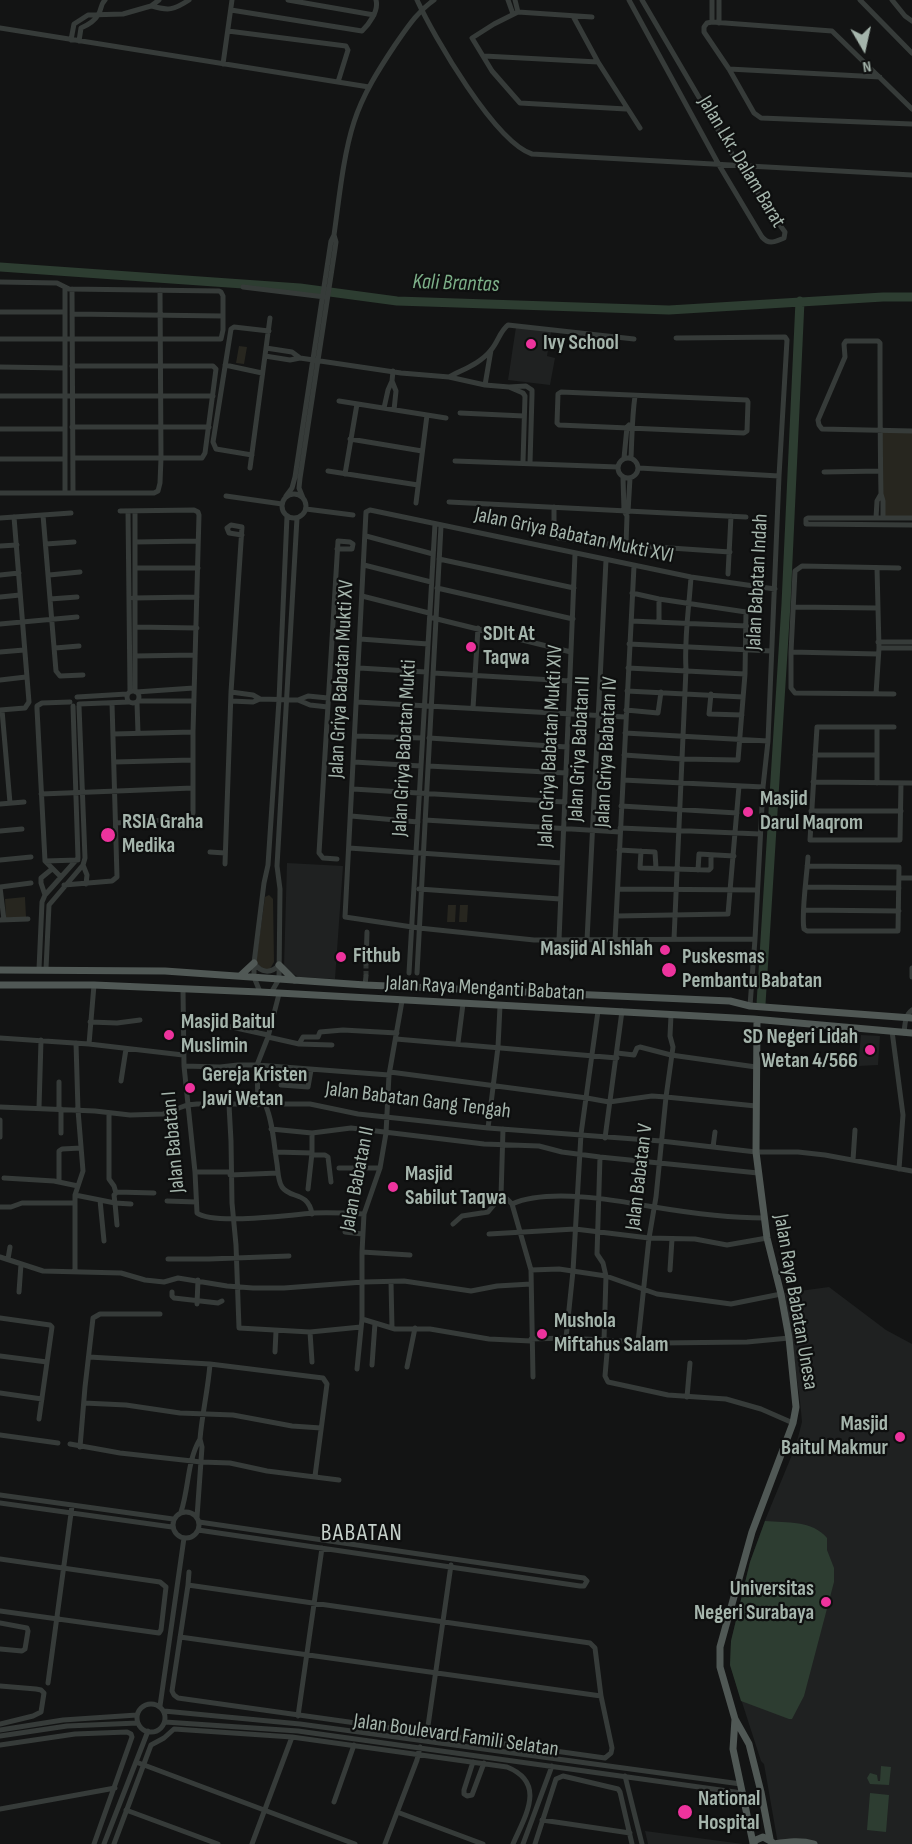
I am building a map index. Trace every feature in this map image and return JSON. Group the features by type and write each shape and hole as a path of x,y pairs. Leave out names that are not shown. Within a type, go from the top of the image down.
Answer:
{"main road":[{"path":"240,976 254,963"},
{"path":"279,965 294,980"},
{"path":"0,970 42,974"},
{"name":"Jalan Raya Menganti Babatan","path":"0,985 42,974 165,971 412,987 598,1011 755,1020 908,1033"},
{"name":"Jalan Raya Menganti Babatan","path":"42,974 94,985 274,992 463,1005 500,1006 517,1000 730,1001 750,1006 909,1018"},
{"path":"750,1006 755,1020"},
{"name":"Jalan Raya Babatan Unesa","path":"735,1719 720,1667 720,1647 752,1532 793,1423 796,1407 789,1338 767,1238 758,1173 755,1020"},
{"path":"735,1719 749,1744 771,1840"},
{"path":"735,1719 733,1749 753,1841 759,1838 805,1841 814,1844"},
{"path":"733,1749 739,1741 743,1740 749,1744"}],"street":[{"path":"79,41 81,28 92,22 100,13 101,4 105,0"},
{"path":"71,40 74,24 88,15 123,14 152,6 159,0"},
{"path":"152,6 169,10 189,0"},
{"path":"223,64 232,0"},
{"path":"288,0 374,15"},
{"path":"231,10 362,31 374,15 376,0"},
{"path":"417,0 469,90 524,152 912,175"},
{"path":"316,360 295,477 292,488 282,504 282,511 287,516 297,518 306,508 299,488 300,478 332,248 336,242 334,236 352,130 369,87 382,64 421,9 434,0"},
{"path":"508,0 516,13"},
{"path":"515,0 516,13"},
{"name":"Jalan Lkr. Dalam Barat","path":"629,0 719,165 765,240 772,243 783,238 785,232 738,164 642,0"},
{"path":"712,0 712,22"},
{"path":"719,0 719,23"},
{"path":"860,0 912,53"},
{"path":"892,0 912,21"},
{"path":"592,17 516,13 473,36 473,40 492,70 522,104 626,109"},
{"path":"573,16 626,109 640,128"},
{"path":"912,109 832,31 712,22 707,23 704,27 704,32 729,69 754,113 761,118 912,124"},
{"path":"0,28 369,87"},
{"path":"228,31 346,46 348,50 338,82"},
{"path":"484,56 598,62"},
{"path":"729,69 880,77"},
{"path":"0,282 61,283 65,288 65,493"},
{"path":"243,287 325,296"},
{"path":"0,339 222,338 223,293 219,291 65,288"},
{"path":"72,289 73,493"},
{"path":"0,493 156,492 159,490 161,458 160,290"},
{"path":"0,312 64,312"},
{"path":"72,314 223,316"},
{"path":"250,468 270,318"},
{"path":"449,377 475,363 491,350 504,328 510,325 634,339"},
{"path":"252,455 216,449 213,442 231,329 234,327 268,331"},
{"name":"Jalan Babatan Indah","path":"676,338 785,337 787,340 768,741 763,787 750,1006"},
{"path":"883,518 880,471 880,430 880,343 878,341 848,341 844,344 845,357 818,420 819,425 822,429 880,430 912,431"},
{"path":"266,348 291,352 300,358"},
{"path":"485,385 491,350"},
{"path":"265,356 290,360 300,358 393,372 449,377 485,385 526,386 532,390 527,463"},
{"path":"225,365 262,373"},
{"path":"72,366 215,367 216,369 205,453 202,458 73,459"},
{"path":"0,368 64,368"},
{"path":"384,408 393,372"},
{"path":"392,381 396,391 394,410"},
{"path":"506,387 524,394 527,463"},
{"path":"561,392 634,396 748,402 747,431 744,433 631,425 558,424 558,394 561,392"},
{"path":"0,396 213,396"},
{"path":"627,458 634,396"},
{"path":"339,401 446,418"},
{"path":"345,474 357,404"},
{"path":"459,413 524,416"},
{"path":"416,502 427,415"},
{"path":"72,427 209,427"},
{"path":"0,429 65,429"},
{"path":"351,439 422,451"},
{"path":"627,477 619,472 620,461 627,458 635,460 639,468"},
{"path":"0,459 65,459"},
{"path":"455,461 618,467"},
{"path":"639,468 779,476"},
{"path":"627,477 637,473 639,468"},
{"path":"327,471 418,485"},
{"path":"824,471 880,471"},
{"path":"626,545 627,477"},
{"path":"286,496 293,494 303,498"},
{"path":"876,518 877,501 881,494"},
{"path":"226,496 282,504"},
{"path":"450,502 746,517"},
{"path":"554,507 554,535 558,538 596,543 730,552"},
{"path":"306,508 353,515"},
{"path":"116,823 182,819 194,813 192,760 198,568 198,512 194,510 120,511"},
{"path":"128,511 132,598 132,692"},
{"path":"129,702 127,699 132,692 135,656 132,598 135,568 135,511"},
{"name":"Jalan Griya Babatan Mukti XVI","path":"367,511 606,561 775,590"},
{"name":"Jalan Griya Babatan Mukti XV","path":"367,511 345,917 412,927"},
{"path":"0,518 71,513"},
{"path":"43,515 56,671 58,675 83,675"},
{"path":"259,992 254,978 254,963 268,865 279,700 287,516"},
{"path":"728,574 731,516"},
{"path":"10,803 1,710 25,708 29,702 14,517"},
{"path":"258,1105 256,1090 260,1066 269,1037 274,992 279,980 280,889 277,866 297,518"},
{"path":"912,518 898,522 806,524 808,518 862,522 883,518 898,522 912,525"},
{"name":"Jalan Griya Babatan Mukti","path":"412,987 409,974 419,793 426,738 432,616 431,582 438,525"},
{"name":"Jalan Griya Babatan Mukti","path":"429,673 428,644 439,559 438,525"},
{"path":"225,864 231,692 242,535"},
{"path":"366,536 433,554"},
{"path":"135,542 198,541"},
{"path":"46,544 74,542"},
{"path":"0,546 17,545"},
{"path":"337,549 319,853 322,858 337,859"},
{"name":"Jalan Griya Babatan Mukti XIV","path":"558,940 576,554"},
{"path":"439,559 574,588"},
{"name":"Jalan Griya Babatan II","path":"587,940 606,561"},
{"path":"364,566 431,582"},
{"name":"Jalan Griya Babatan IV","path":"615,940 633,566"},
{"path":"894,694 795,693 791,688 791,652 795,571 802,566 899,568"},
{"path":"135,568 198,568"},
{"path":"876,694 877,568"},
{"path":"49,574 80,572"},
{"path":"0,575 19,573"},
{"path":"674,939 686,669 684,648 688,623 690,577"},
{"path":"437,588 573,619"},
{"path":"624,755 738,760 745,674 746,612 659,599 632,592"},
{"path":"0,597 20,595"},
{"path":"362,596 571,652"},
{"path":"50,599 77,597"},
{"path":"132,598 197,597"},
{"path":"659,599 659,622"},
{"path":"794,607 877,608"},
{"path":"0,624 77,617"},
{"path":"631,621 747,626"},
{"path":"135,627 197,627"},
{"path":"472,708 478,628"},
{"path":"360,639 428,644"},
{"path":"878,648 912,642"},
{"path":"629,644 771,651"},
{"path":"55,648 79,646"},
{"path":"791,652 912,648"},
{"path":"0,652 24,650"},
{"path":"135,656 195,655"},
{"path":"359,668 570,681"},
{"path":"628,668 686,669 745,674"},
{"path":"0,680 27,677"},
{"path":"86,884 87,875 80,862 79,854 79,793 75,705 72,698 194,688"},
{"path":"627,691 685,692 743,697"},
{"path":"132,692 139,695 137,702 138,733"},
{"path":"231,692 253,694 260,699"},
{"path":"626,710 658,713 661,692"},
{"path":"711,694 710,714 742,715"},
{"path":"231,701 298,700 308,696 328,698"},
{"path":"298,700 310,705 328,707"},
{"path":"71,879 61,876 45,861 37,706 42,703 75,705 194,701"},
{"path":"357,702 625,717"},
{"path":"64,885 116,879 111,703"},
{"path":"894,728 817,727 810,840 900,840 901,783"},
{"path":"877,727 877,783"},
{"path":"113,734 193,732"},
{"path":"625,733 768,741"},
{"path":"355,736 567,747"},
{"name":"Jalan Griya Babatan Mukti","path":"412,987 417,974 428,766 426,738"},
{"path":"815,755 877,755"},
{"path":"114,762 192,760"},
{"path":"354,762 421,766"},
{"path":"428,766 566,773"},
{"path":"623,780 763,787"},
{"path":"813,782 912,783"},
{"path":"616,916 728,914 739,786"},
{"path":"41,794 193,788"},
{"path":"353,789 565,802"},
{"path":"0,804 24,802"},
{"path":"621,806 737,813"},
{"path":"812,811 901,811"},
{"path":"351,816 418,822"},
{"path":"425,819 563,829 760,834"},
{"path":"0,831 22,829"},
{"path":"349,848 562,863"},
{"path":"619,850 655,852 656,868"},
{"path":"641,851 640,868 710,869 711,855"},
{"path":"210,852 225,853"},
{"path":"698,870 699,855 734,856"},
{"path":"0,860 31,857"},
{"path":"807,866 899,867 898,931 807,931 803,926 807,866 808,857"},
{"path":"45,861 80,862"},
{"path":"44,938 41,906 45,895 61,876 80,862"},
{"path":"42,974 49,905 71,879 80,862"},
{"path":"45,895 41,880 52,869"},
{"path":"61,876 64,885"},
{"path":"899,878 912,878"},
{"path":"28,918 2,920 0,887 31,884"},
{"path":"806,887 899,888"},
{"path":"414,889 560,899"},
{"path":"618,889 757,890"},
{"path":"804,910 899,911"},
{"path":"412,927 534,940 755,939"},
{"path":"366,964 367,932"},
{"path":"254,963 258,969 266,971 274,970 279,965"},
{"path":"912,968 912,976"},
{"path":"409,974 417,974"},
{"path":"365,985 366,976"},
{"path":"88,1044 94,985"},
{"name":"Jalan Babatan I","path":"183,989 183,1055 197,1213 201,1216 234,1218 314,1213 364,1214"},
{"name":"Jalan Babatan II","path":"357,1369 362,1319 364,1214 380,1168 386,1133 390,1073 402,1001"},
{"path":"458,1043 463,1005"},
{"path":"488,1128 498,1047 500,1006"},
{"path":"908,1033 908,1013 912,1010"},
{"path":"566,1338 573,1271 579,1154 598,1011"},
{"path":"605,1137 622,1011"},
{"name":"Jalan Babatan V","path":"638,1342 671,1055 671,1015"},
{"path":"90,1022 117,1023 140,1020"},
{"path":"227,1026 299,1044 332,1045"},
{"path":"299,1044 303,1037 318,1037 320,1032 344,1030 592,1055 634,1055 640,1047 671,1055 756,1067"},
{"path":"892,1031 903,1115 899,1169"},
{"path":"0,1038 88,1044 183,1055"},
{"path":"39,1108 41,1040"},
{"path":"75,1271 75,1196 83,1171 76,1043"},
{"path":"121,1081 126,1049"},
{"path":"184,1066 238,1065 390,1073 609,1102 652,1096 756,1106"},
{"path":"281,1085 308,1087 311,1070"},
{"path":"59,1082 61,1133"},
{"path":"229,1104 239,1328 311,1332 361,1326"},
{"path":"267,1104 273,1130 278,1173 284,1189 304,1199 314,1213"},
{"name":"Jalan Babatan Gang Tengah","path":"0,1107 130,1115 163,1114 187,1105 310,1104 387,1118 661,1141 756,1152 798,1152 825,1155 912,1171"},
{"path":"109,1113 109,1179 116,1193 114,1203 117,1226"},
{"path":"903,1115 912,1117"},
{"path":"0,1120 0,1137"},
{"path":"273,1130 312,1133 345,1128 484,1144 539,1146 562,1152 600,1157 758,1173"},
{"path":"453,1224 462,1216 488,1212 501,1196 503,1129"},
{"path":"853,1160 855,1130"},
{"path":"713,1147 715,1132"},
{"path":"308,1189 312,1133"},
{"path":"58,1182 59,1151 81,1148"},
{"path":"276,1152 325,1155 328,1157 331,1182"},
{"path":"600,1157 597,1254 603,1263 606,1276 605,1376 608,1382 668,1395 726,1399 761,1409 793,1423"},
{"path":"339,1168 380,1168"},
{"path":"195,1172 278,1173"},
{"path":"4,1178 58,1182 78,1186"},
{"path":"116,1193 122,1191 154,1193"},
{"path":"75,1196 131,1204"},
{"path":"501,1196 512,1204 531,1270 533,1377"},
{"path":"512,1204 537,1197 577,1197 637,1203 730,1217 764,1218"},
{"path":"100,1200 104,1241"},
{"path":"167,1201 196,1202"},
{"path":"0,1207 11,1207 22,1203 75,1203"},
{"path":"489,1234 598,1231 649,1238 694,1239 727,1245 767,1238"},
{"path":"345,1232 363,1234"},
{"path":"670,1270 672,1239"},
{"path":"8,1259 10,1247"},
{"path":"362,1252 410,1255"},
{"path":"168,1259 209,1260 290,1256"},
{"path":"0,1257 43,1271 124,1273 145,1280 164,1282 178,1278 238,1287 284,1288 363,1281 415,1281 455,1290 471,1291 498,1286 531,1284"},
{"path":"19,1292 21,1264"},
{"path":"531,1270 545,1268 606,1276 657,1294 731,1304 781,1294"},
{"path":"197,1302 198,1280"},
{"path":"392,1282 392,1328"},
{"path":"172,1292 174,1298 197,1302 218,1303 222,1300"},
{"path":"80,1447 92,1321 95,1316 100,1314 160,1314"},
{"path":"0,1318 51,1326 39,1419"},
{"path":"362,1319 392,1328 448,1331 489,1339 566,1338 638,1342 747,1342 789,1338"},
{"path":"372,1365 375,1323"},
{"path":"407,1367 415,1328"},
{"path":"275,1352 276,1331"},
{"path":"311,1332 312,1362"},
{"path":"0,1356 47,1362"},
{"path":"89,1356 210,1365 323,1378 327,1384 315,1476"},
{"path":"687,1397 690,1363"},
{"path":"0,1503 172,1527 179,1536 190,1538 198,1530 200,1440 210,1365"},
{"path":"0,1393 42,1399"},
{"path":"84,1403 126,1405 180,1413 233,1415 292,1426 321,1428"},
{"path":"0,1436 58,1443"},
{"path":"181,1512 191,1461 200,1440"},
{"path":"70,1444 130,1455 230,1463 267,1471 339,1479"},
{"path":"0,1495 173,1519"},
{"path":"48,1683 72,1506"},
{"path":"172,1527 173,1519 181,1512 187,1511 198,1519 584,1578 587,1581 584,1586 580,1586 322,1550 198,1530"},
{"path":"160,1706 184,1538"},
{"path":"298,1716 324,1540"},
{"path":"0,1559 164,1584 166,1587 161,1630 156,1634 0,1611"},
{"path":"427,1733 452,1559"},
{"path":"188,1585 590,1643 594,1648 612,1748 611,1754 605,1758 178,1698 172,1691 189,1572"},
{"path":"0,1623 23,1626 28,1630 25,1649 22,1651 0,1649"},
{"path":"180,1637 601,1696"},
{"path":"0,1686 36,1689 44,1693 41,1712 0,1724"},
{"path":"153,1703 160,1706 164,1712 165,1722 158,1730 148,1731 142,1728 138,1723 137,1715 140,1708 153,1703"},
{"name":"Jalan Boulevard Famili Selatan","path":"164,1712 300,1724 741,1784"},
{"path":"0,1730 63,1720 137,1715"},
{"name":"Jalan Boulevard Famili Selatan","path":"165,1722 298,1731 742,1793"},
{"path":"0,1736 67,1726 138,1723"},
{"path":"104,1844 139,1763 151,1745 176,1728 292,1737 354,1745 418,1757 473,1761 507,1767 517,1771 526,1779 529,1786 529,1805 513,1844"},
{"path":"114,1844 148,1731"},
{"path":"0,1745 75,1734 128,1732 132,1737 94,1844"},
{"path":"252,1844 292,1737"},
{"path":"334,1802 354,1745"},
{"path":"385,1844 422,1747"},
{"path":"473,1761 464,1790 467,1796 472,1795 484,1763"},
{"path":"139,1763 355,1844"},
{"path":"523,1844 552,1766"},
{"path":"623,1768 642,1844"},
{"path":"535,1844 556,1779 563,1776 618,1789 632,1844"},
{"path":"0,1809 115,1788"},
{"path":"126,1810 218,1844"},
{"path":"397,1812 483,1844"},
{"path":"542,1820 630,1833"}],"shaded area":[{"name":"Ivy School","path":"516,327 551,332 547,356 555,358 550,385 508,380"},
{"path":"239,346 247,347 244,364 236,363"},
{"path":"881,430 912,431 912,519 883,518"},
{"path":"287,863 343,866 335,979 299,977 284,967"},
{"path":"269,895 273,899 274,962 270,969 264,970 256,962 265,897"},
{"path":"25,897 26,917 6,918 5,899"},
{"path":"448,905 456,905 455,922 447,922"},
{"path":"460,905 468,905 467,922 459,922"},
{"name":"SD Negeri Lidah Wetan 4/566","path":"861,1035 880,1036 878,1065 858,1066"},
{"name":"Universitas Negeri Surabaya","path":"829,1287 886,1330 912,1344 912,1844 778,1844 764,1764 761,1761 730,1665 731,1641 750,1562 796,1445 802,1422 785,1293"},
{"path":"765,1521 807,1525 821,1532 827,1538 827,1550 834,1568 834,1582 804,1696 792,1719 741,1701 730,1665 731,1641 750,1562"},
{"path":"881,1766 891,1767 889,1785 870,1784 867,1778 870,1773 877,1775 880,1781"},
{"path":"870,1793 889,1795 886,1832 867,1830"},
{"path":"645,1831 743,1844 648,1844"}],"waterway":[{"name":"Kali Brantas","path":"0,267 300,288 397,301 669,310 912,297"},
{"path":"761,1004 786,604 800,301"}],"tunnel":[{"path":"366,964 366,976"}],"place":[{"name":"Ivy School","path":"531,344"},
{"name":"SDIt At Taqwa","path":"471,647"},
{"name":"Masjid Darul Maqrom","path":"748,812"},
{"name":"RSIA Graha Medika","path":"108,835"},
{"name":"Masjid Al Ishlah","path":"665,950"},
{"name":"Fithub","path":"341,957"},
{"name":"Puskesmas Pembantu Babatan","path":"669,970"},
{"name":"Masjid Baitul Muslimin","path":"169,1035"},
{"name":"SD Negeri Lidah Wetan 4/566","path":"870,1050"},
{"name":"Gereja Kristen Jawi Wetan","path":"190,1088"},
{"name":"Masjid Sabilut Taqwa","path":"393,1187"},
{"name":"Mushola Miftahus Salam","path":"542,1334"},
{"name":"Masjid Baitul Makmur","path":"900,1437"},
{"name":"Universitas Negeri Surabaya","path":"826,1602"},
{"name":"National Hospital","path":"685,1812"}],"district":[{"name":"BABATAN","path":"362,1534"}]}
